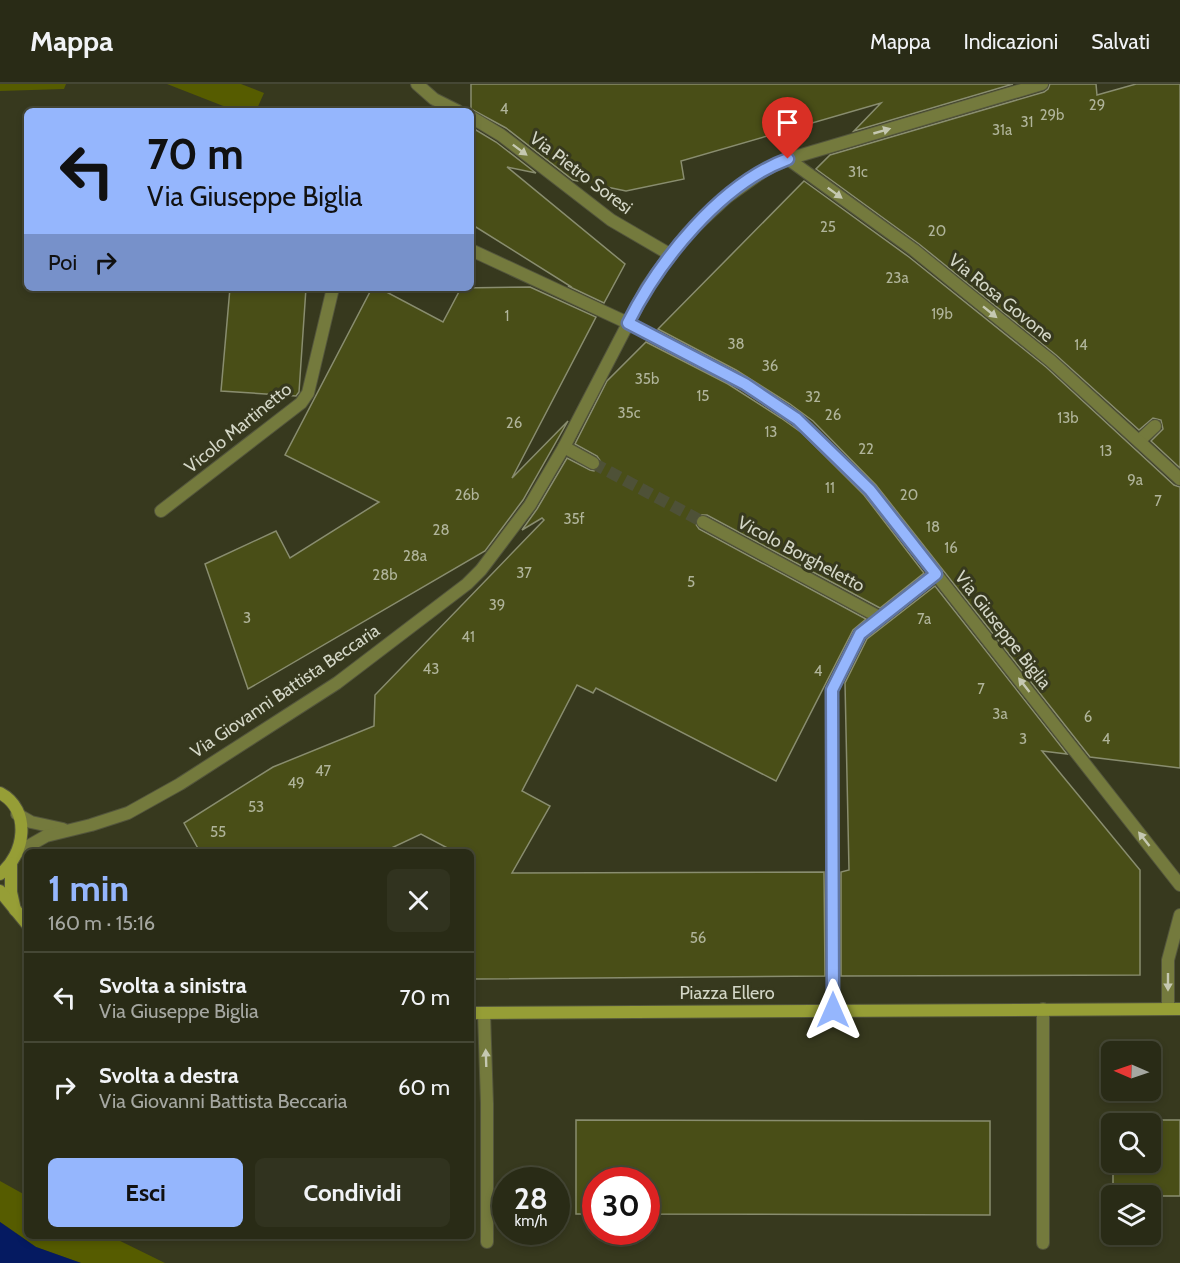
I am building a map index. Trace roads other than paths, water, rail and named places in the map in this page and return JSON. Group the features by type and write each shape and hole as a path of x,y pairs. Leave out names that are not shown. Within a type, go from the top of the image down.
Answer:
{"street":[{"path":"417,84 434,99 453,108"},
{"name":"Via Giovanni Battista Beccaria","path":"18,852 46,836 92,825 128,813 180,784 337,682 462,588 481,570 521,518 564,447 647,287 687,234 727,197 765,170 788,159 1042,84"},
{"name":"Via Pietro Soresi","path":"474,119 495,131 617,224 671,255"},
{"name":"Via Rosa Govone","path":"788,159 914,250 1051,361 1180,479"},
{"path":"474,251 628,323"},
{"name":"Vicolo Martinetto","path":"161,512 301,403 308,393 332,291"},
{"name":"Via Giuseppe Biglia","path":"628,323 745,384 797,419 870,490 1180,885"},
{"path":"1139,441 1155,426"},
{"path":"564,447 593,463"},
{"name":"Vicolo Borgheletto","path":"704,522 881,618"},
{"path":"833,1010 832,690 860,634 936,574"},
{"path":"0,793 15,808 21,822 22,839 18,852 0,874"},
{"name":"Via Giovanni Battista Beccaria","path":"17,813 31,822 67,830"},
{"path":"11,863 11,892 15,910"},
{"path":"0,891 24,920"},
{"name":"Piazza Ellero","path":"486,1242 487,1104 477,1013 1174,1009 1168,960 1180,915"},
{"path":"1043,1009 1043,1243"}],"tunnel":[{"path":"593,463 703,522"}]}
